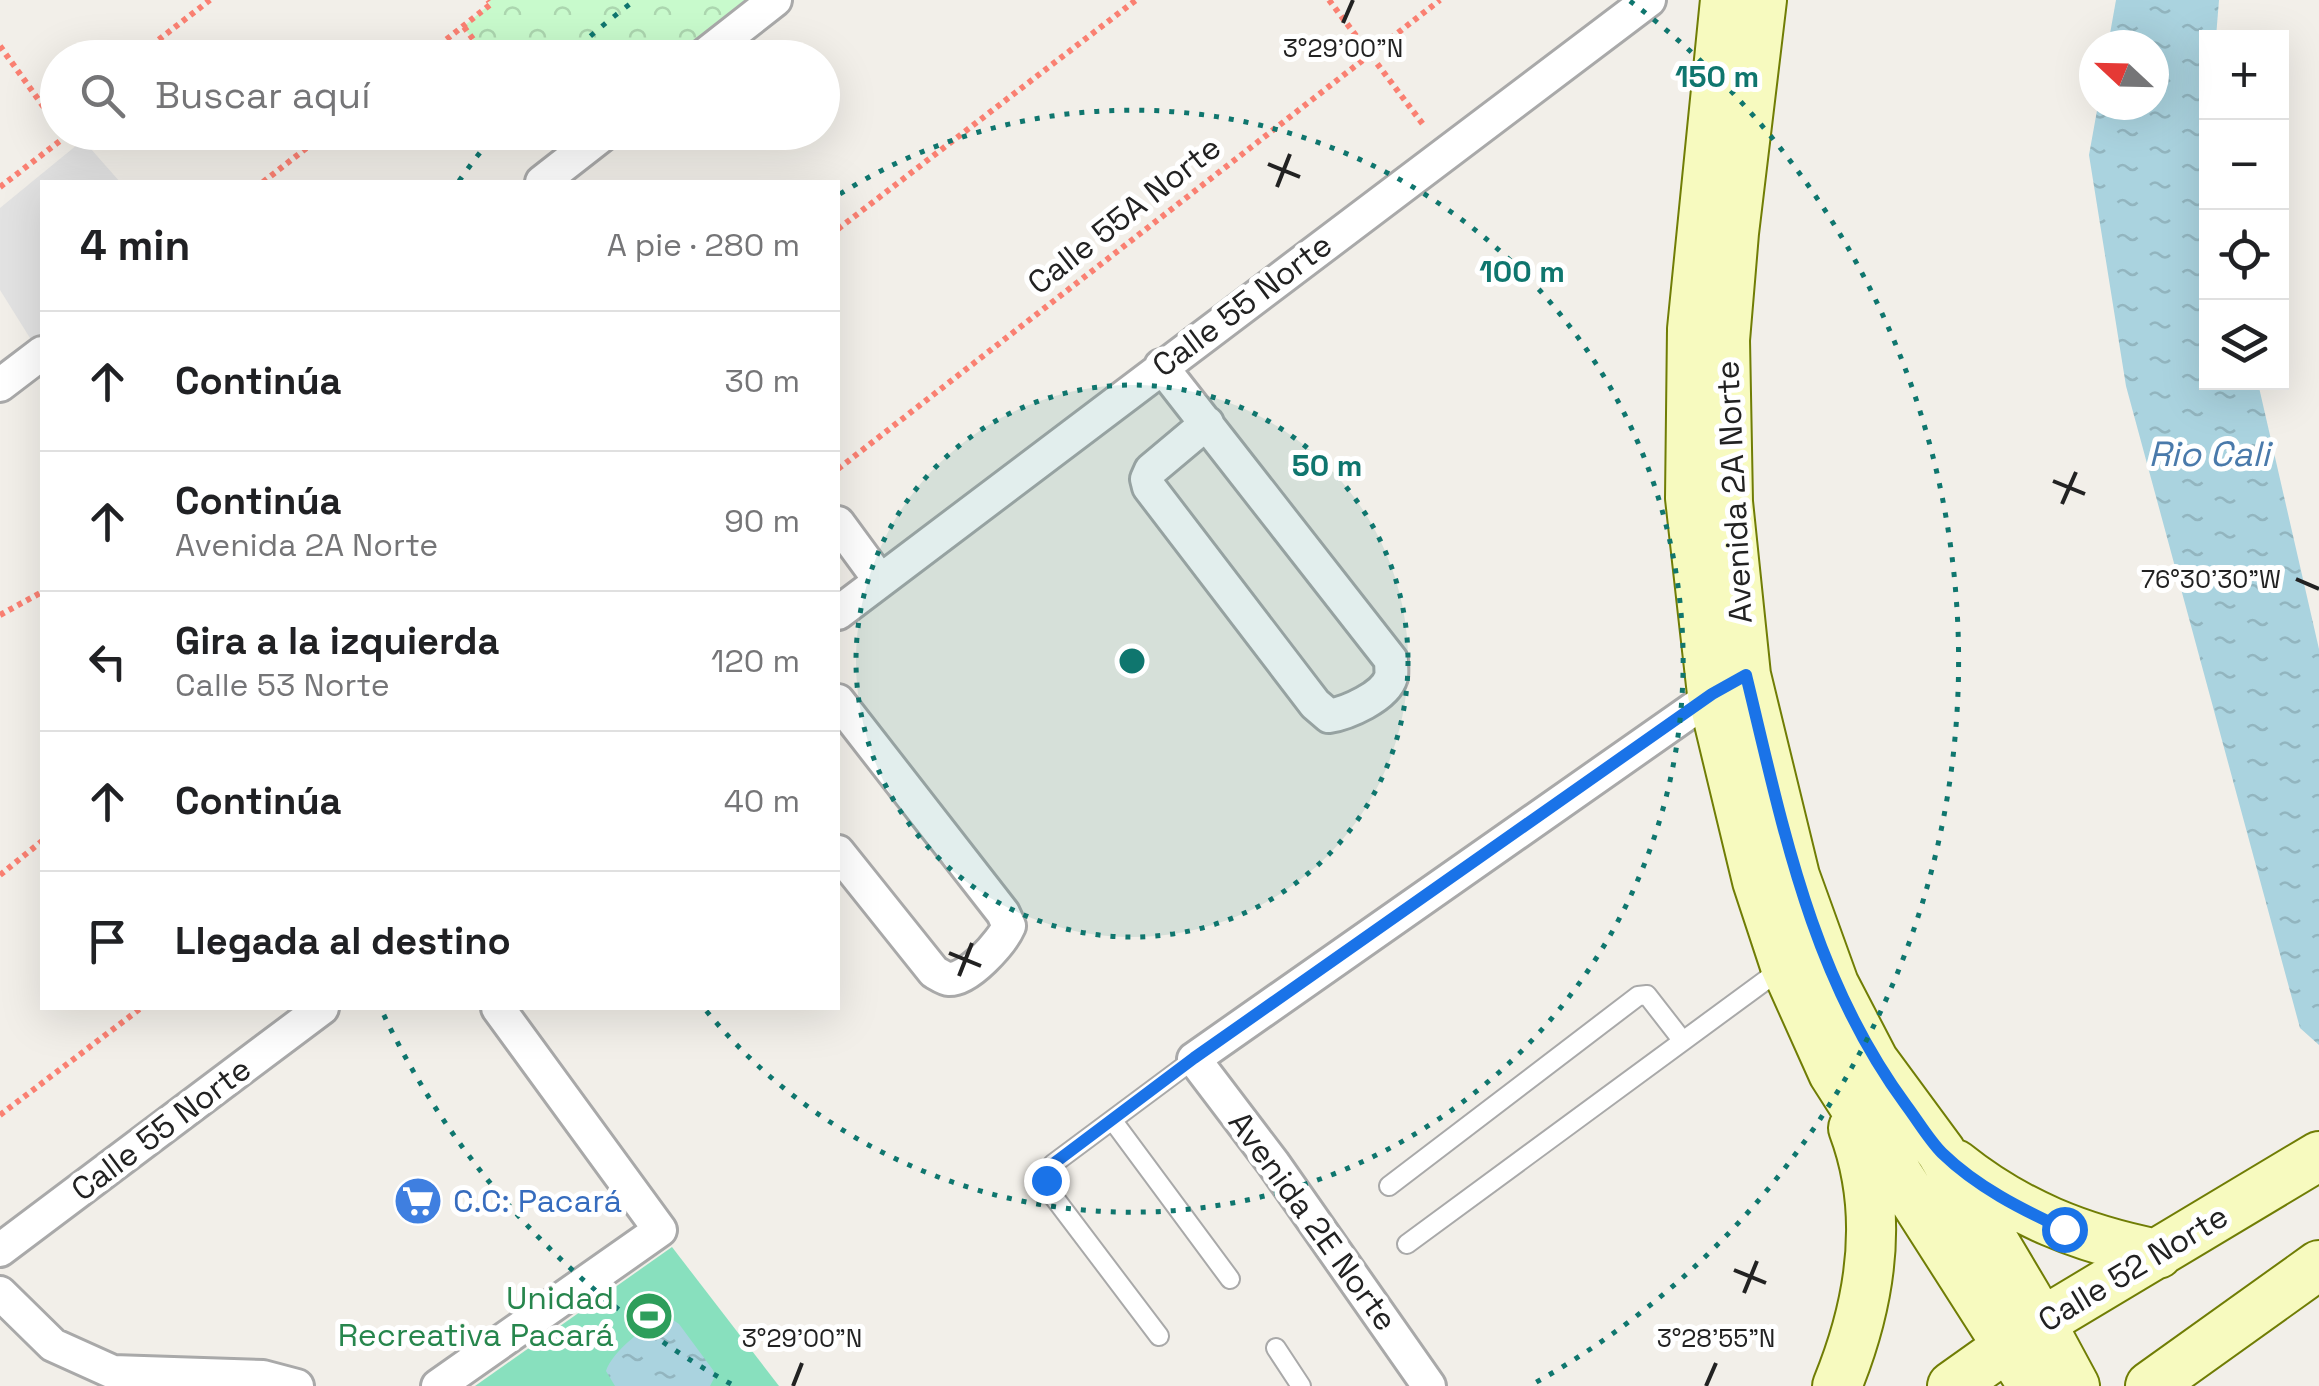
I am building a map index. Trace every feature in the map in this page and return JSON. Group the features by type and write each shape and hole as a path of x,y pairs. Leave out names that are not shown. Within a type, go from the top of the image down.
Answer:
{"main road":[{"name":"Avenida 2A Norte","path":"1726,0 1692,329 1690,498 1729,684 1757,881 1785,966 1833,1073 2046,1362"},
{"name":"Avenida 2A Norte","path":"1762,0 1725,340 1729,684 1834,984 1874,1061 1941,1152 2046,1362"},
{"path":"1833,1073 1862,1152 1873,1215 1868,1285 1850,1355 1837,1386"},
{"path":"1941,1152 1979,1183 2020,1208 2095,1240 2158,1254"},
{"name":"Calle 52 Norte","path":"1952,1386 2046,1362 2158,1254 2319,1156"},
{"path":"2046,1362 2174,1272 2202,1227"},
{"path":"2150,1386 2319,1266"},
{"path":"2207,1386 2236,1339 2276,1296"}],"street":[{"path":"725,40 775,0"},
{"name":"Calle 55 Norte","path":"840,610 1649,0"},
{"path":"549,180 576,172 592,150"},
{"path":"0,384 40,354"},
{"path":"1161,366 1207,423 1391,660 1392,676 1383,690 1344,714 1328,716 1315,704 1149,487 1147,478 1152,470 1207,423"},
{"path":"840,526 879,579"},
{"path":"1194,1058 1729,684"},
{"path":"840,706 1003,913 1009,926 1003,940 962,976 947,979 934,972 840,854"},
{"name":"Calle 55 Norte","path":"0,1250 319,1010"},
{"path":"438,1386 660,1230 499,1010"},
{"name":"Avenida 2E Norte","path":"1194,1058 1424,1384"},
{"path":"0,1293 53,1345 113,1372 264,1377 297,1386"}],"lane":[{"path":"1407,1244 1785,966"},
{"path":"1389,1186 1638,996 1647,995 1653,1000 1682,1040"},
{"path":"1159,1336 1050,1192 1046,1180 1053,1164 1194,1058"},
{"path":"1113,1121 1230,1279"},
{"path":"1276,1348 1301,1386"}],"path":[{"path":"158,40 210,0"},
{"path":"840,227 1136,0"},
{"path":"1329,0 1444,152"},
{"name":"Calle 55A Norte","path":"840,466 1440,0"},
{"path":"446,40 489,2"},
{"path":"463,26 474,40"},
{"path":"0,46 40,101"},
{"path":"0,187 40,146"},
{"path":"266,180 304,150"},
{"path":"0,615 40,593"},
{"path":"0,875 40,843"},
{"path":"0,1115 138,1010"}],"green space":[{"path":"488,0 775,0 723,40 473,40 463,27 490,4"},
{"name":"Unidad Recreativa Pacará","path":"672,1247 779,1386 475,1386"}],"shaded area":[{"path":"71,150 92,150 118,180 40,180 40,354 0,290 0,208"}],"water":[{"name":"Rio Cali","path":"2116,0 2219,0 2217,30 2199,30 2199,390 2260,390 2319,649 2319,1045 2300,1028 2126,386 2089,155 2095,120 2169,120 2169,30 2111,30"},
{"path":"667,1316 679,1324 713,1370 715,1376 710,1386 615,1386 606,1371 610,1363 641,1332"}],"place":[{"name":"C.C: Pacará","path":"418,1201"},
{"name":"Unidad Recreativa Pacará","path":"649,1316"}],"route":[{"path":"1046,1180 1053,1164 1194,1058 1712,694 1746,675 1795,876 1834,984 1874,1061 1941,1152 1979,1183 2064,1229"}]}
